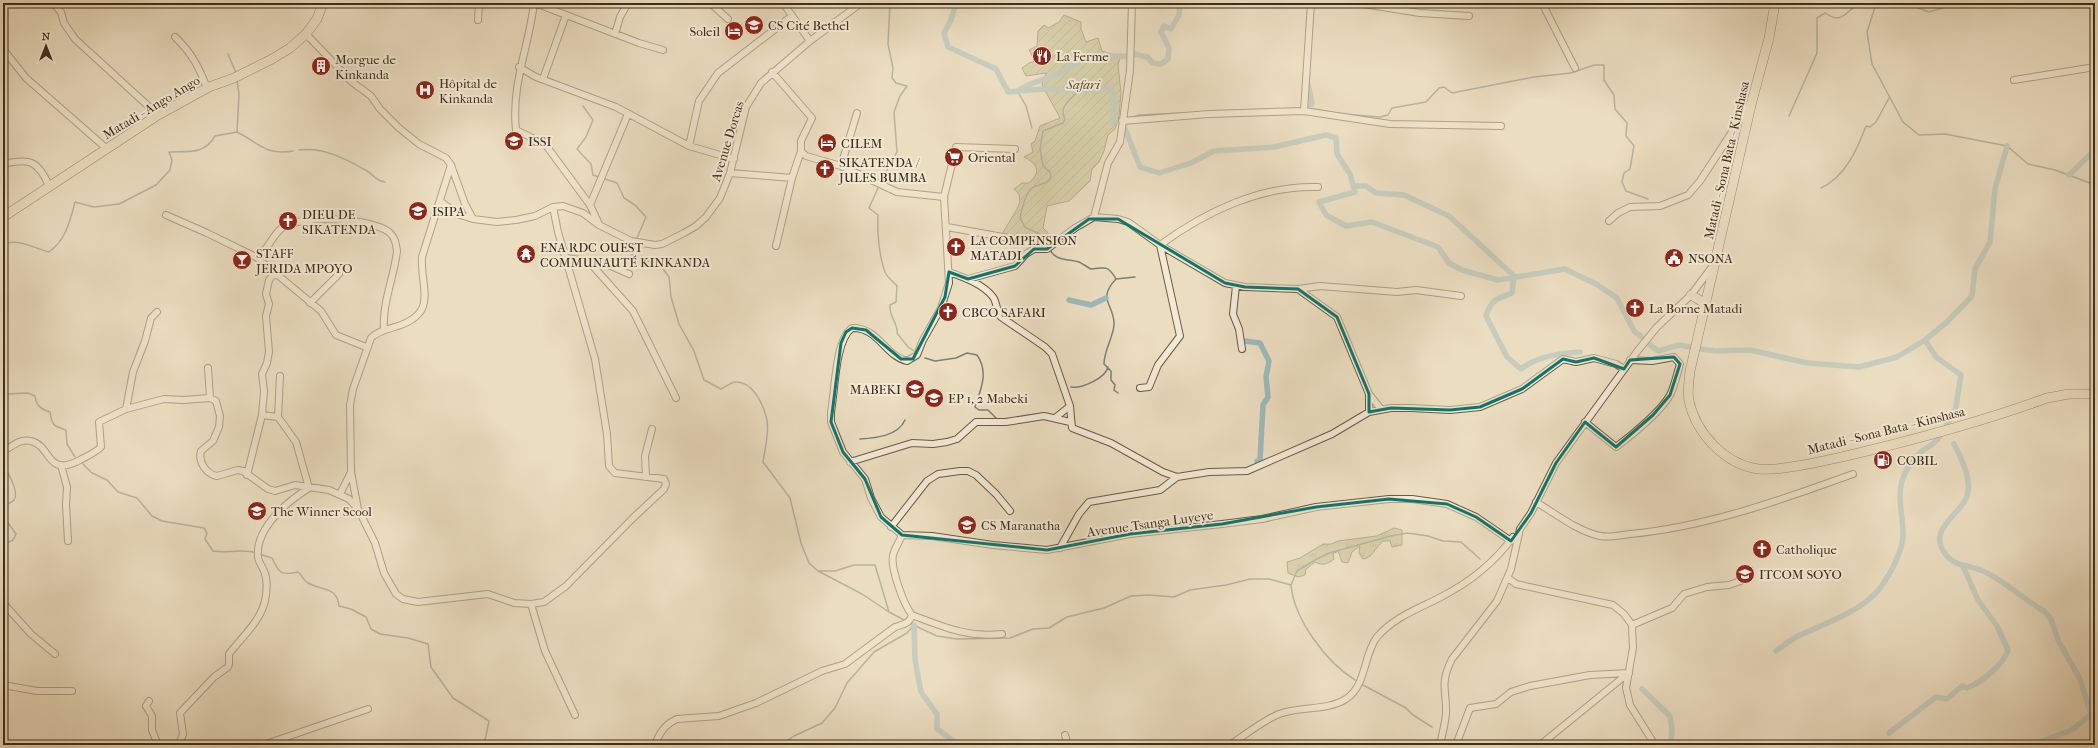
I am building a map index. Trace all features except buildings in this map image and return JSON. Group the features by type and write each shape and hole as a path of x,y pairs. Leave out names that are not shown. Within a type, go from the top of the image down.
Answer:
{"highway":[{"name":"Matadi - Ango Ango","path":"3,217 158,115 207,88 237,77 272,59 306,34 317,19 323,3"},
{"name":"Matadi - Sona Bata - Kinshasa","path":"1775,3 1769,38 1752,101 1690,371 1689,400 1695,420 1710,442 1726,455 1744,465 1760,469 1818,462 1906,441 2047,398 2069,394 2095,394"},
{"path":"1691,295 1706,304"}],"street":[{"path":"53,3 61,12 64,23 75,39 158,115"},
{"path":"478,20 479,3"},
{"path":"599,225 590,205 545,144 516,130 514,102 519,67 532,25 534,3 588,22 614,34 663,50"},
{"path":"614,34 620,17 628,3"},
{"path":"710,3 728,19"},
{"path":"783,3 810,41"},
{"name":"Avenue Dorcas","path":"553,207 569,207 575,209 599,225 631,241 655,245 662,244 696,226 706,217 720,198 734,159 746,107 761,82 810,41 861,3"},
{"path":"1094,217 1106,170 1120,142 1130,70 1132,3"},
{"path":"1304,111 1311,3"},
{"path":"1357,3 1420,13 1469,16"},
{"path":"1542,3 1575,68"},
{"path":"543,79 566,15"},
{"path":"690,146 699,101 718,73 792,16"},
{"path":"306,34 352,82 371,96 380,109 399,128 419,144 446,158 451,165 465,204 473,219"},
{"path":"175,37 187,48 197,62 207,88"},
{"path":"3,49 26,78 106,148"},
{"path":"519,67 543,79 616,107 690,146 734,159"},
{"path":"2014,80 2095,67"},
{"path":"772,72 812,116 810,127 801,141 801,151 792,178 776,246"},
{"path":"1609,221 1618,213 1630,207 1660,206 1688,195 1700,181 1752,101"},
{"path":"1122,121 1208,114 1304,111 1390,124 1501,126"},
{"path":"841,166 857,113"},
{"path":"590,205 628,114"},
{"path":"909,620 894,568 893,553 902,535 891,527 877,509 865,479 843,452 834,429 831,412 841,343 846,332 852,328 866,330 901,359 913,359 917,356 923,340 945,297 949,283 947,227 944,197 956,147 1015,148"},
{"path":"801,151 806,156 841,166 897,192 944,197"},
{"path":"3,164 24,160 31,161 41,171 49,186"},
{"path":"358,509 351,472 350,405 353,388 366,347 376,332 418,317 422,312 425,287 421,272 422,257 451,165"},
{"path":"730,173 792,178"},
{"path":"1160,245 1187,225 1259,193 1301,186 1318,187"},
{"path":"3,452 22,441 31,440 38,444 55,463 61,465 76,462 101,447 99,422 126,409 164,400 210,398 216,400 219,407 219,427 216,436 201,451 201,462 206,470 212,475 217,476 238,470 259,484 275,490 295,485 329,490 349,498 358,509 374,543 384,573 396,594 403,599 418,602 488,594 514,604 544,602 566,586 664,489 666,484 664,479 615,473 609,466 607,434 594,359 567,258 558,232 553,207 535,216 497,222 473,219 457,214 440,201"},
{"path":"166,215 207,232 256,257 321,311 336,335 366,347"},
{"path":"968,279 1015,266 1026,254 1034,249 1047,249 1075,228 1094,217 1118,219 1128,222 1160,245 1226,283 1236,286 1298,289 1320,286 1397,292 1416,290 1461,296"},
{"path":"256,257 261,255 270,240 283,227 306,219 327,218 368,224 384,230 393,238 397,251 386,299 383,318 384,330"},
{"path":"947,227 1014,239"},
{"path":"1140,388 1149,387 1158,365 1180,336 1160,245"},
{"path":"567,258 602,262 629,274"},
{"path":"587,261 633,312 676,398"},
{"path":"1230,745 1278,714 1308,707 1333,705 1348,698 1358,686 1370,649 1377,637 1395,621 1415,608 1440,598 1464,584 1511,541 1536,502 1556,463 1630,360 1657,327 1691,295 1714,266"},
{"path":"949,272 968,279 993,297 1000,317 1049,350 1052,354 1070,406 1070,422 1072,428 1111,443 1163,472 1177,477 1253,469 1332,434 1369,412 1381,409 1411,408 1450,410 1480,407 1522,390 1563,359 1576,362 1594,358 1616,364 1624,369"},
{"path":"247,475 262,415 264,391 262,374 267,363 268,352 266,316 269,304 266,294 269,280 275,273"},
{"path":"310,303 339,274"},
{"path":"1236,286 1234,314 1239,329 1242,349"},
{"path":"1298,289 1337,317 1369,394 1381,409"},
{"path":"126,409 133,372 145,342 151,318 157,312"},
{"path":"1585,422 1616,447 1630,438 1670,395 1680,364 1674,357 1652,361 1630,360"},
{"path":"208,368 210,398"},
{"path":"280,376 278,417 296,442 309,488"},
{"path":"1369,394 1369,412"},
{"path":"1055,418 1070,406"},
{"path":"262,415 278,417"},
{"path":"850,462 912,443 933,444 957,439 976,422 1006,422 1044,416 1070,422"},
{"path":"646,477 645,456 652,429"},
{"path":"61,465 67,487 66,505 68,541"},
{"path":"891,527 927,480 938,474 960,471 968,471 976,475 996,494 1010,511"},
{"path":"340,494 351,472"},
{"path":"1536,502 1576,527 1601,537 1653,532 1722,516 1786,498 1852,474"},
{"path":"1060,548 1079,514 1089,502 1160,490 1177,477"},
{"path":"179,745 183,734 180,713 214,677 228,667 229,654 246,634 265,603 267,582 258,558 260,546 267,527 281,508 309,488"},
{"name":"Avenue Tsanga Luyeye","path":"902,535 932,536 993,546 1034,550 1060,548 1130,534 1262,519 1316,507 1389,498 1412,499 1447,504 1476,517 1511,541"},
{"path":"1440,745 1446,714 1444,677 1452,659 1497,601 1508,578 1520,529"},
{"path":"1501,550 1513,557"},
{"path":"1508,578 1516,584 1613,605 1624,614 1632,625 1633,648 1626,688 1630,705 1655,745"},
{"path":"1632,625 1672,608 1684,594 1707,587 1729,585 1743,580"},
{"path":"3,602 31,634 55,654"},
{"path":"531,604 543,646 575,716"},
{"path":"655,745 669,722 677,719 728,714 822,672 845,664 896,627 909,620 974,636 1002,634"},
{"path":"1456,745 1470,708 1496,704 1511,692 1530,686 1590,675 1628,674"},
{"path":"1540,745 1628,674"},
{"path":"3,684 37,691 72,691"},
{"path":"149,701 146,706 153,718 151,726 158,745"},
{"path":"263,745 368,710"},
{"path":"1065,735 1068,745"}],"highlighted area":[{"path":"1089,219 1118,219 1225,283 1245,287 1298,289 1337,317 1369,394 1369,412 1391,408 1450,410 1480,407 1522,389 1563,359 1576,362 1594,358 1624,369 1630,360 1674,357 1680,364 1670,395 1653,415 1616,447 1585,422 1556,463 1531,513 1511,541 1476,517 1447,504 1389,499 1316,507 1222,524 1130,534 1047,550 902,535 881,517 865,479 843,452 831,422 841,343 846,332 852,328 866,330 901,359 913,359 945,297 949,272 968,279 1015,266 1034,249 1047,249"}],"green space":[{"name":"Safari","path":"1064,15 1081,22 1081,29 1086,42 1098,38 1102,51 1115,55 1121,54 1118,65 1121,93 1119,116 1115,129 1108,135 1104,151 1099,162 1092,169 1090,181 1069,201 1047,206 1043,228 1049,234 1032,239 1002,234 1020,202 1019,194 1014,189 1022,183 1029,183 1036,175 1037,171 1035,165 1024,157 1033,152 1031,144 1035,141 1040,126 1060,118 1042,85 1046,73 1026,76 1022,68 1035,61 1029,50 1037,46 1038,31 1044,25 1048,28 1059,22"},
{"path":"1394,528 1402,530 1402,545 1392,547 1390,541 1383,541 1369,557 1363,559 1359,553 1360,546 1352,552 1348,563 1342,562 1338,551 1333,554 1334,559 1325,564 1315,562 1306,569 1305,575 1298,577 1288,573 1287,562 1300,558 1323,544 1377,536"}],"waterway":[{"path":"882,179 897,152 894,112 900,96 907,86 896,83 892,78 893,68 888,44 890,3"},
{"path":"956,3 951,20 944,33 948,47 996,69 1008,92 1045,89 1084,91 1111,88 1114,106 1113,122 1122,121 1140,167 1159,173 1191,163 1214,151 1274,147 1326,135 1336,138 1337,154 1350,174 1355,192 1319,202 1326,215 1346,226 1372,222 1438,247 1449,263 1462,270 1498,280 1565,269 1596,284 1617,298 1634,331 1642,337"},
{"path":"1135,54 1147,57 1153,63 1161,64 1168,59 1169,48 1161,32 1164,26 1171,29 1179,15 1180,3"},
{"path":"1888,3 1875,7 1867,32 1872,64 1903,122 1919,135 1945,134 2007,146 2028,164 2055,170 2095,185"},
{"path":"1904,3 1929,12 1959,3"},
{"path":"1789,116 1817,53 1817,18 1825,13 1836,18 1840,18 1859,4 1868,7 1872,4 1879,5"},
{"path":"228,54 236,73"},
{"path":"1018,91 1062,72 1082,60 1093,56 1126,56"},
{"path":"1341,114 1380,117 1388,115 1392,108 1426,102 1439,88 1444,87 1452,93 1534,77 1571,73 1594,65 1604,65 1604,80 1614,95 1615,109 1627,123 1626,136 1634,146 1630,169 1624,173 1622,182 1626,191 1648,199"},
{"path":"3,244 15,242 49,252 60,242 69,223 75,202 94,207 119,204 156,185 170,170 172,160 169,152 195,151 206,146 215,136 237,132 239,94 237,80"},
{"path":"1303,108 1312,104 1308,84"},
{"path":"1050,243 1050,239 1025,227 1020,218 1027,194 1032,188 1047,182 1051,177 1050,172 1043,166 1040,149 1043,131 1063,123 1065,119 1063,114 1064,107 1078,90"},
{"path":"1018,92 1026,106 1032,128"},
{"path":"1821,188 1837,177 1843,170 1859,144 1866,126 1870,127 1876,122 1889,98"},
{"path":"583,106 593,120 586,137 577,149 591,164 593,175 599,177"},
{"path":"1222,111 1302,108"},
{"path":"1306,108 1331,112"},
{"path":"1130,118 1139,115 1182,113"},
{"path":"237,132 263,148 276,152 293,151"},
{"path":"1701,349 1716,351 1750,350 1807,363 1859,367 1897,357 1925,340 1947,322 1972,296 1975,269 1990,242 1995,189 2007,146"},
{"path":"299,150 317,150 343,158 377,179 385,182"},
{"path":"2069,175 2095,150"},
{"path":"602,178 617,183 624,198 635,205 646,217 637,238"},
{"path":"1353,186 1366,186 1376,193 1404,195 1449,216 1514,276 1512,293 1495,300 1490,306 1486,316 1507,357 1521,369 1534,361 1549,356 1580,352"},
{"path":"878,188 869,208 878,215 879,244 884,268 887,276 897,286 896,302 890,305 890,309 897,333 908,347 917,353"},
{"path":"635,247 632,255 661,266 669,277 671,297 679,324 694,351 704,380 721,389 735,382 741,383 751,389 759,399 766,416 768,427 763,462 790,498 801,543 809,563 818,571 835,571 854,565 875,565 889,612 906,621"},
{"path":"1050,249 1058,258 1079,262 1091,269 1108,269 1116,279 1135,277"},
{"path":"1116,279 1107,292 1108,302 1114,318 1114,325 1105,354 1104,364 1111,371 1111,380 1115,385 1114,390 1118,393"},
{"path":"1069,300 1091,305 1106,298"},
{"path":"2095,306 2091,316 2095,322"},
{"path":"1925,340 1936,357 1961,375 1955,412 1947,424"},
{"path":"1245,341 1260,343 1269,361 1266,377 1268,397 1263,405 1260,460 1257,461"},
{"path":"1649,344 1658,351 1679,345 1691,347"},
{"path":"925,358 935,361 956,358 967,353 977,355 983,368 983,381 975,407 979,410 988,410 998,420"},
{"path":"1071,387 1081,386 1098,379 1103,375 1108,367"},
{"path":"3,387 7,394 28,393 35,396 36,402 40,407 50,412 54,424 66,430 67,444 75,457"},
{"path":"860,439 879,437 892,433 897,430 905,420"},
{"path":"1776,651 1796,637 1852,611 1872,597 1880,588 1892,569 1899,554 1903,539 1900,494 1902,481 1907,468 1915,457 1934,443 1940,436"},
{"path":"1954,444 1965,469 1968,490 1964,503 1946,523 1942,530 1940,538 1941,547 1951,560 1991,575 2044,611 2051,619 2058,640 2080,679 2091,714 2095,718"},
{"path":"3,464 15,492 14,500 3,507"},
{"path":"83,464 92,473 107,480 118,492 137,498 152,516 162,521 204,528 207,533 205,539 213,551 245,551 256,553"},
{"path":"3,516 16,534 13,540 3,545"},
{"path":"909,623 937,636 957,639 1010,638 1033,629 1049,628 1067,617 1104,608 1131,596 1149,595 1174,597 1190,590 1226,585 1250,579 1269,579 1291,585 1297,571 1329,553 1407,533 1428,536 1443,541 1461,542 1480,559"},
{"path":"259,554 272,558 281,572 288,574 298,572 308,583 332,592 338,600 339,606 351,609 366,617 371,629 380,634 408,638 428,644 431,667 453,698 489,721 484,745"},
{"path":"1889,733 1936,697 1947,699 1962,686 1967,688 1979,682 1997,667 2008,650 1997,626 1978,600 1963,566"},
{"path":"818,571 862,594 889,612"},
{"path":"1291,585 1293,598 1298,612 1313,638 1333,662 1355,680"},
{"path":"781,745 794,736 822,723 835,708 847,683 874,652 907,633 914,625"},
{"path":"914,625 915,660 921,692 937,714 937,729 959,745"},
{"path":"1363,685 1406,708 1413,715 1432,727"},
{"path":"1642,689 1670,716 1672,730 1671,742 1674,745"},
{"path":"2031,745 2072,730 2090,715"}],"place":[{"name":"CS Cité Bethel","path":"754,25"},
{"name":"Soleil","path":"734,31"},
{"name":"La Ferme","path":"1042,56"},
{"name":"Morgue de Kinkanda","path":"321,66"},
{"name":"Hôpital de Kinkanda","path":"425,90"},
{"name":"ISSI","path":"514,141"},
{"name":"CILEM","path":"827,143"},
{"name":"Oriental","path":"954,157"},
{"name":"SIKATENDA / JULES BUMBA","path":"825,169"},
{"name":"ISIPA","path":"418,211"},
{"name":"DIEU DE SIKATENDA","path":"288,221"},
{"name":"LA COMPENSION MATADI","path":"956,247"},
{"name":"ENA RDC OUEST COMMUNAUTÉ KINKANDA","path":"526,254"},
{"name":"NSONA","path":"1674,258"},
{"name":"STAFF JERIDA MPOYO","path":"242,260"},
{"name":"La Borne Matadi","path":"1635,308"},
{"name":"CBCO SAFARI","path":"948,312"},
{"name":"MABEKI","path":"915,389"},
{"name":"EP 1, 2 Mabeki","path":"934,398"},
{"name":"COBIL","path":"1883,460"},
{"name":"The Winner Scool","path":"257,511"},
{"name":"CS Maranatha","path":"967,525"},
{"name":"Catholique","path":"1762,549"},
{"name":"ITCOM SOYO","path":"1745,574"}]}
